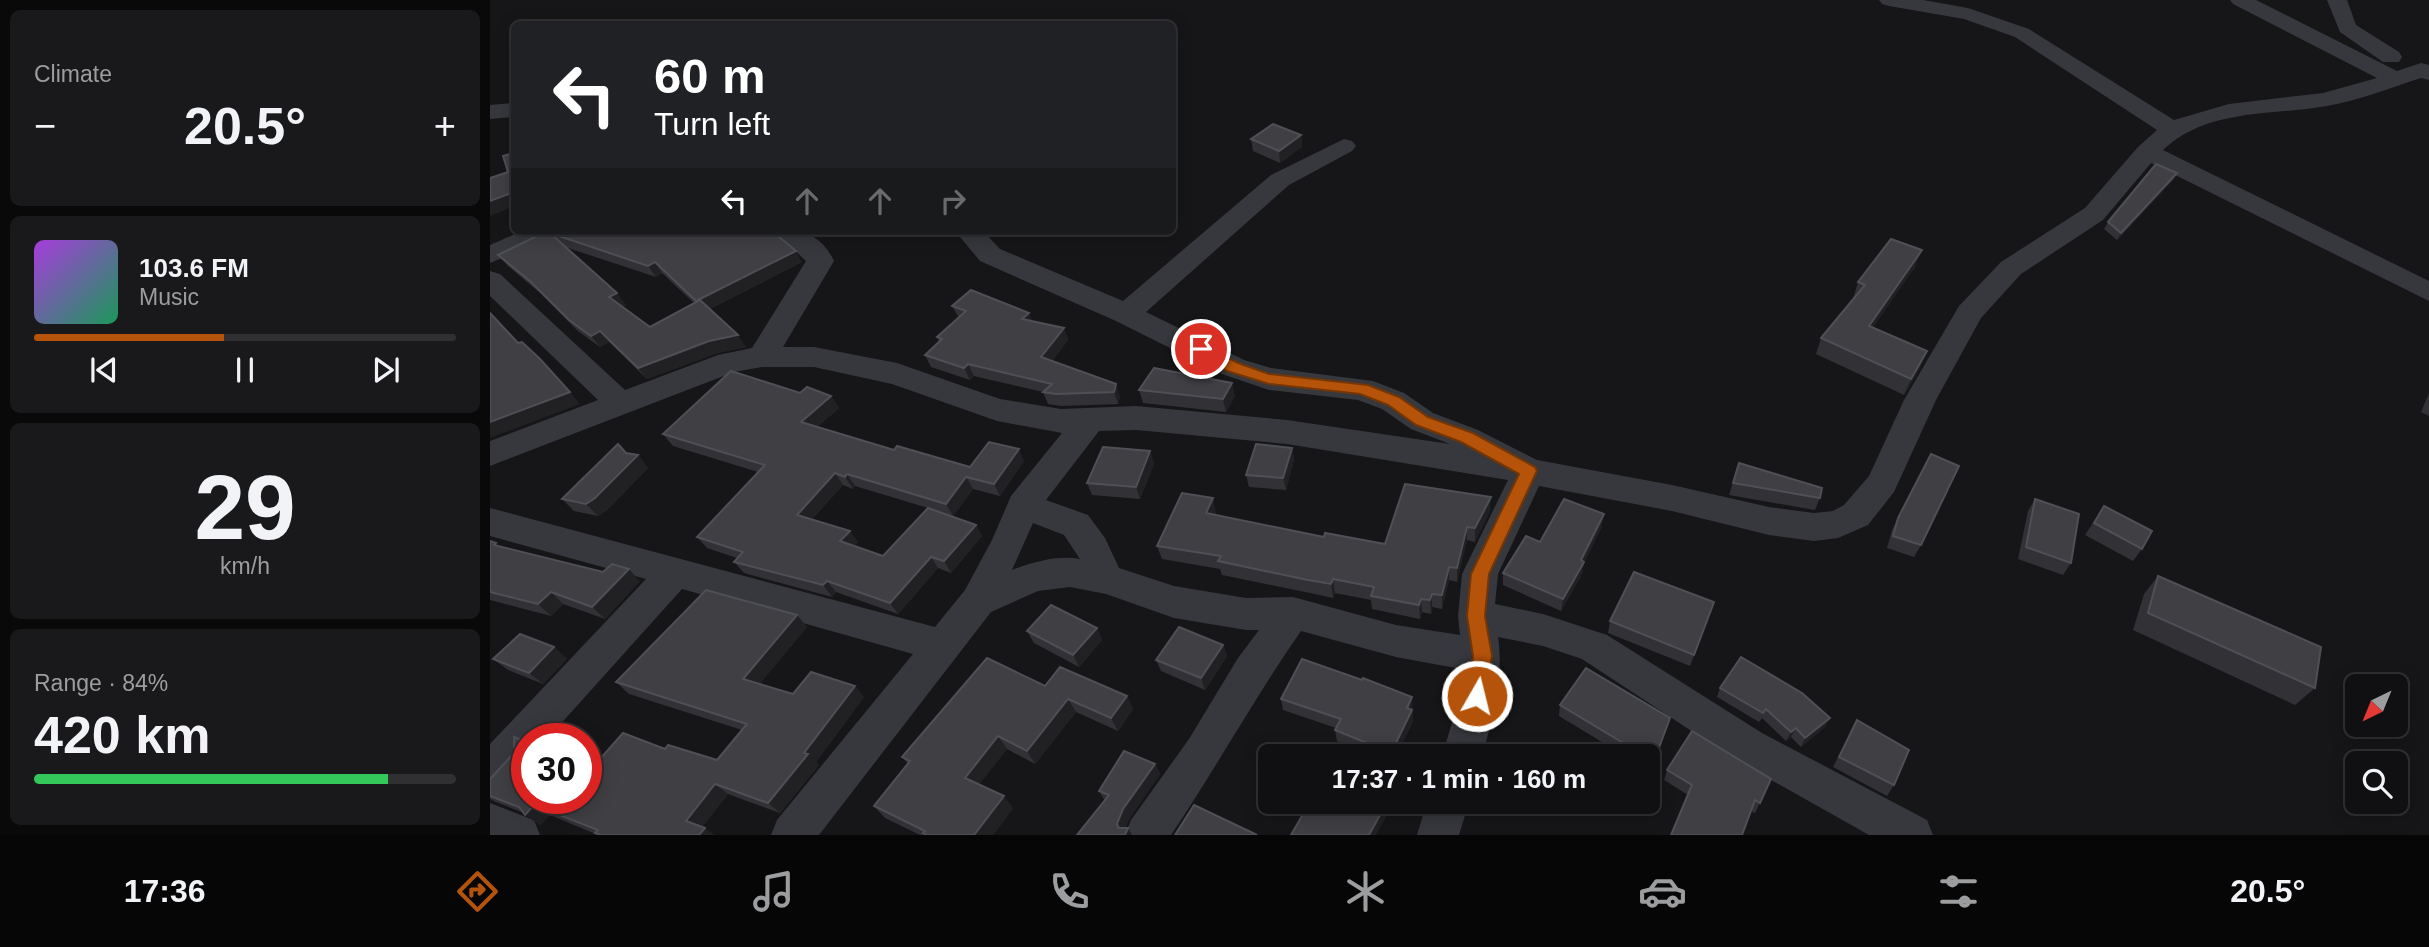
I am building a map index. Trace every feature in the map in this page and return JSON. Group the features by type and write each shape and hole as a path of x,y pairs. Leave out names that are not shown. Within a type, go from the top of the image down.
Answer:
{"street":[{"path":"1889,0 1968,14 2022,33 2173,130"},
{"path":"2240,0 2395,79"},
{"path":"2337,0 2347,28 2392,58 2425,71"},
{"path":"490,454 729,362 762,357 814,357 897,374 997,410 1061,421 1136,418 1287,432 1431,453 1529,471 1672,498 1769,521 1814,527 1838,524 1856,515 1882,483 1920,400 1969,313 1989,289 2011,268 2108,202 2147,152 2173,130 2196,117 2349,95 2425,71"},
{"path":"490,112 511,110"},
{"path":"1126,314 1280,180 1344,146"},
{"path":"2147,152 2220,185 2429,292"},
{"path":"490,255 536,235"},
{"path":"762,357 820,261 816,252 793,235"},
{"path":"972,235 990,255 1126,314 1233,367 1269,379 1362,389 1383,397 1422,421 1467,438 1529,471"},
{"path":"490,280 621,404"},
{"path":"792,835 978,601 1009,542 1023,505 1090,420"},
{"path":"1466,744 1474,716 1482,656 1476,616 1480,574 1529,471"},
{"path":"1023,505 1076,525 1093,548 1106,579"},
{"path":"490,522 944,646"},
{"path":"490,773 675,572"},
{"path":"978,601 1034,577 1070,572 1106,579 1174,601 1247,614 1293,613 1395,641 1482,656"},
{"path":"1146,835 1203,753 1252,670 1293,613"},
{"path":"1476,616 1544,630 1594,647 1748,746 1912,835"},
{"path":"1438,835 1444,814"},
{"path":"490,824 519,835"}],"building":[{"path":"1273,124 1301,135 1279,151 1251,139"},
{"path":"511,154 511,193 490,201 490,178 508,172 503,156"},
{"path":"2156,164 2177,173 2121,233 2108,222"},
{"path":"539,235 552,235 617,293 609,297 650,327 700,300 738,335 709,341 638,368 600,331 591,336 569,320 531,282 498,255"},
{"path":"556,235 777,235 796,251 696,301 655,262 648,266"},
{"path":"1891,239 1922,250 1869,326 1927,351 1911,379 1821,338 1865,285 1858,282"},
{"path":"971,290 1029,313 1022,319 1064,328 1041,357 1116,384 1114,392 1043,392 1052,384 968,364 964,368 925,355 942,339 937,337 966,311 952,306"},
{"path":"490,313 518,343 522,342 540,359 570,392 490,422"},
{"path":"1154,368 1232,383 1223,399 1139,390"},
{"path":"731,371 800,393 807,387 831,396 801,422 894,450 897,446 970,467 989,442 1019,449 994,484 966,477 946,504 847,474 845,477 835,473 797,515 850,531 840,541 883,556 928,508 976,525 944,561 931,557 890,603 827,581 823,585 734,562 743,552 697,537 765,465 663,434"},
{"path":"618,444 626,453 638,455 586,504 562,499"},
{"path":"1256,444 1292,448 1283,478 1246,475"},
{"path":"1103,447 1150,451 1136,487 1087,483"},
{"path":"1931,454 1959,466 1921,545 1893,536 1898,518"},
{"path":"1739,463 1822,488 1820,498 1733,483"},
{"path":"1405,484 1491,497 1475,528 1467,527 1457,568 1449,567 1442,595 1432,594 1430,600 1421,599 1419,605 1371,596 1374,587 1333,579 1331,584 1308,580 1218,561 1221,556 1157,546 1182,493 1213,498 1206,513 1324,537 1325,533 1385,544"},
{"path":"1564,499 1604,514 1581,560 1584,562 1563,599 1503,573 1526,536 1540,542"},
{"path":"2035,499 2079,514 2071,563 2026,547"},
{"path":"2104,506 2152,531 2142,549 2094,523"},
{"path":"490,541 496,543 494,545 603,572 612,564 629,569 592,607 551,592 538,604 490,592"},
{"path":"1634,572 1714,602 1694,655 1610,621"},
{"path":"2158,576 2321,647 2315,688 2148,613"},
{"path":"706,590 797,615 743,679 793,694 811,672 855,686 804,753 808,754 768,803 715,784 686,821 705,828 699,835 601,835 595,833 598,830 557,814 602,814 602,757 623,733 665,749 668,745 717,760 747,724 616,682"},
{"path":"1051,605 1097,628 1073,655 1027,631"},
{"path":"1179,627 1223,645 1201,678 1156,660"},
{"path":"520,634 554,647 529,673 493,659"},
{"path":"1741,657 1802,693 1830,718 1805,738 1796,728 1791,732 1766,709 1763,713 1720,688"},
{"path":"987,658 1045,686 1060,667 1127,696 1111,718 1068,699 1027,751 998,736 965,778 1004,796 974,835 926,835 923,833 925,831 874,806 910,761 902,757"},
{"path":"1302,659 1412,697 1407,708 1412,710 1395,744 1369,744 1335,730 1341,719 1281,699"},
{"path":"1586,668 1670,718 1660,745 1625,744 1560,705"},
{"path":"1857,720 1909,750 1894,785 1839,757"},
{"path":"1692,731 1771,779 1760,803 1755,800 1742,835 1671,835 1692,785 1667,770"},
{"path":"1124,751 1155,764 1123,809 1117,824 1119,828 1128,828 1125,835 1077,835 1109,795 1099,791"},
{"path":"511,756 511,804 490,796 490,779"},
{"path":"1194,805 1257,835 1175,835"},
{"path":"1303,814 1380,814 1369,835 1291,835"}],"route":[{"path":"1201,349 1233,367 1269,379 1362,389 1393,401 1422,421 1467,438 1529,471 1480,574 1476,616 1482,656 1477,696"}]}
